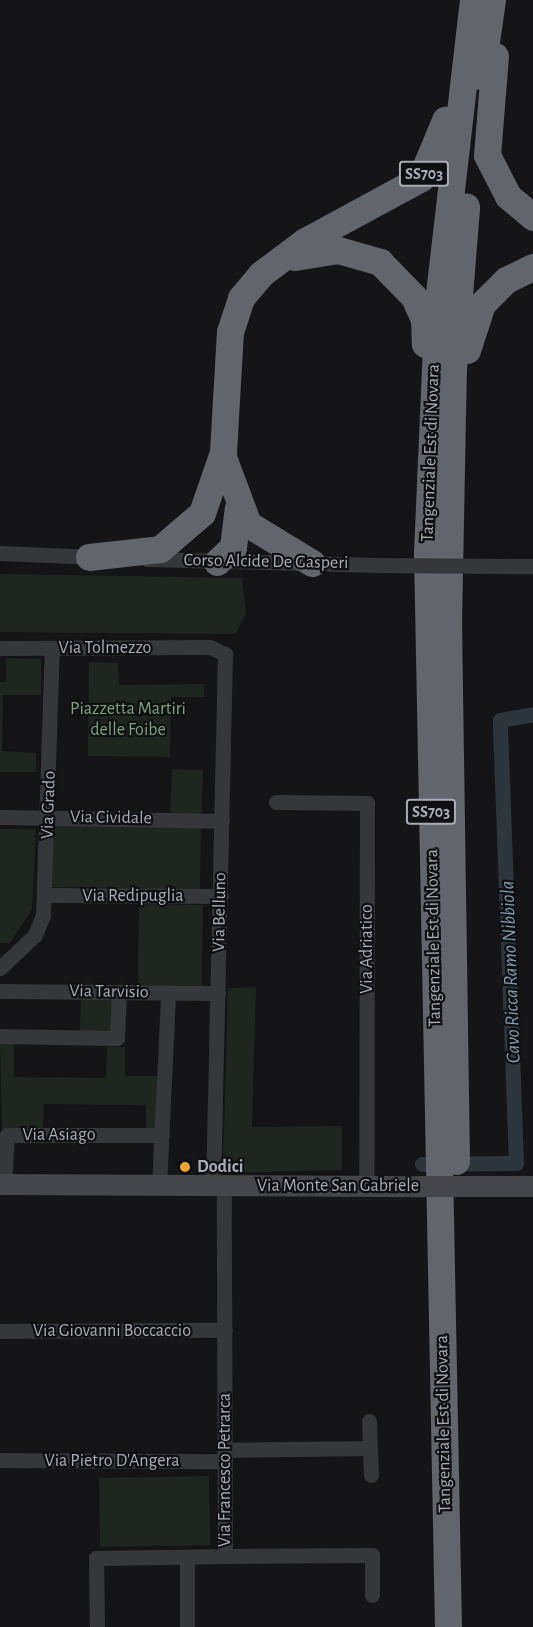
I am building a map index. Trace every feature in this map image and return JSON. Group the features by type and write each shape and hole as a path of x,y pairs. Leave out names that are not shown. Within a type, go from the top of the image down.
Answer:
{"highway":[{"name":"SS703","path":"89,557 160,549 177,537 210,500 222,453 235,311 271,266 305,241 421,178 441,137 462,0"},
{"name":"Tangenziale Est di Novara","path":"448,1627 438,302 472,0"},
{"name":"Tangenziale Est di Novara","path":"467,1627 439,551 453,370 492,0"},
{"path":"503,0 487,155 508,196 533,217"},
{"name":"SS703","path":"271,266 321,250 356,252 394,272 414,297 426,327 420,472 439,551"},
{"name":"SS703","path":"439,551 472,324 492,292 533,267"},
{"name":"SS703","path":"218,562 233,547 238,508 222,453"},
{"name":"SS703","path":"238,508 266,539 312,563"}],"street":[{"name":"Corso Alcide De Gasperi","path":"0,553 218,562 533,566"},
{"name":"Via Tolmezzo","path":"0,648 210,648"},
{"name":"Via Grado","path":"0,968 35,935 46,895 52,648"},
{"name":"Via Belluno","path":"210,648 225,654 226,664 218,993 219,1187"},
{"name":"Via Adriatico","path":"276,802 367,803 366,1186"},
{"name":"Via Cividale","path":"0,817 222,821"},
{"name":"Via Redipuglia","path":"46,895 221,896"},
{"path":"0,951 16,952"},
{"name":"Via Tarvisio","path":"0,991 218,993"},
{"path":"0,1036 117,1038 118,992"},
{"path":"159,1187 168,993"},
{"name":"Via Asiago","path":"2,1185 7,1135 162,1136"},
{"name":"Via Monte San Gabriele","path":"2,1185 533,1186"},
{"name":"Via Francesco Petrarca","path":"97,1627 96,1558 225,1556 225,1330 219,1187"},
{"name":"Via Giovanni Boccaccio","path":"0,1331 225,1330"},
{"path":"369,1421 371,1475"},
{"name":"Via Pietro D'Angera","path":"0,1460 225,1456 370,1448"},
{"path":"225,1556 372,1555 372,1595"},
{"path":"187,1557 187,1627"}],"green space":[{"path":"0,574 242,578 246,614 235,634 0,632"},
{"path":"6,658 41,659 41,695 3,695 2,751 36,753 36,772 0,772 0,682 6,682"},
{"name":"Piazzetta Martiri delle Foibe","path":"89,662 118,663 119,685 204,684 204,697 171,697 170,757 88,756"},
{"path":"172,769 203,770 201,817 170,816"},
{"path":"53,824 201,827 200,890 52,887"},
{"path":"0,829 36,829 32,909 10,943 0,943"},
{"path":"139,904 203,905 202,986 138,985"},
{"path":"256,987 252,1127 342,1126 342,1170 227,1173 223,1168 228,988"},
{"path":"81,996 113,997 112,1033 80,1032"},
{"path":"0,1043 14,1043 14,1077 106,1078 107,1047 125,1047 125,1076 160,1076 159,1132 146,1132 146,1105 44,1104 43,1131 2,1130"},
{"path":"209,1476 210,1545 100,1547 99,1478"}],"waterway":[{"name":"Cavo Ricca Ramo Nibbiola","path":"422,1164 516,1163 500,720 533,714"}],"place":[{"name":"Dodici","path":"185,1167"}]}
